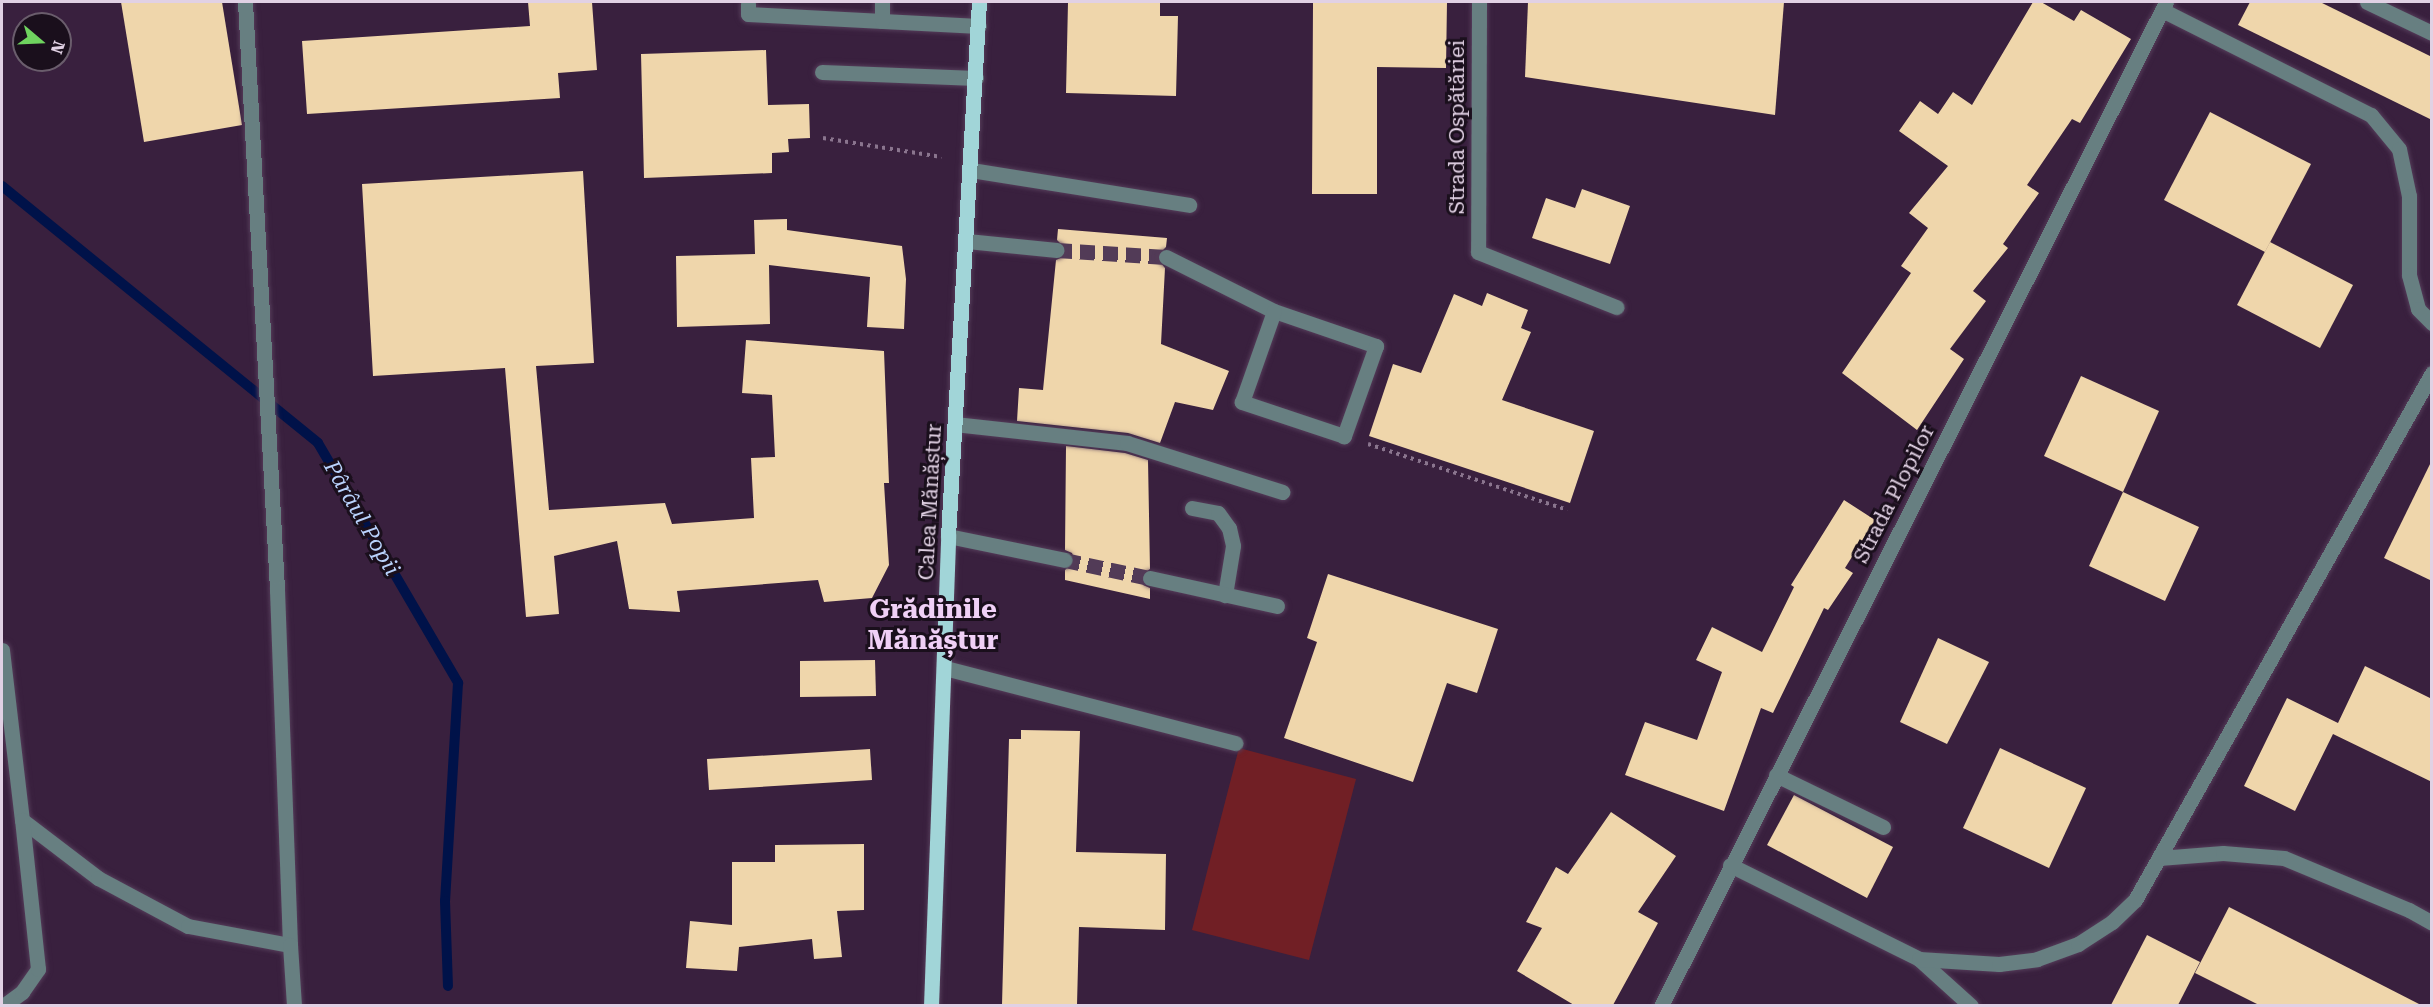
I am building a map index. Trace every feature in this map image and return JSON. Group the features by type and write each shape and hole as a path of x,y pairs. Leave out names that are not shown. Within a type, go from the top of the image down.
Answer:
{"main road":[{"name":"Calea Mănăștur","path":"931,1005 948,536 967,241 979,2"}],"street":[{"path":"245,2 277,590 294,1005"},
{"path":"882,2 882,21"},
{"name":"Strada Ospătăriei","path":"1479,2 1478,252 1617,307"},
{"path":"2367,2 2432,33"},
{"path":"748,4 748,14 979,26"},
{"path":"2164,6 2371,115 2399,149 2409,196 2409,275 2418,309 2432,323"},
{"name":"Strada Plopilor","path":"1661,1005 2164,6"},
{"path":"822,72 976,78"},
{"path":"971,170 1190,205"},
{"path":"967,241 1057,250"},
{"path":"1166,257 1275,310 1376,346 1344,436 1242,402 1275,310"},
{"path":"1919,959 1999,964 2037,960 2078,944 2112,922 2135,900 2432,373"},
{"path":"955,424 1127,443 1282,492"},
{"path":"1192,508 1218,513 1230,528 1233,546 1225,595"},
{"path":"948,536 1065,560"},
{"path":"1150,578 1277,606"},
{"path":"2,650 38,969 22,992 3,1005"},
{"path":"945,668 1235,743"},
{"path":"1776,775 1883,827"},
{"path":"22,820 98,878 188,926 290,945"},
{"path":"2159,858 2223,853 2284,858 2409,910 2432,923"},
{"path":"1730,865 1919,959 1971,1005"}],"path":[{"path":"823,138 941,157"},
{"path":"1344,436 1567,510"}],"shaded area":[{"path":"1239,748 1356,779 1309,960 1192,930"}],"building":[{"path":"121,2 222,2 242,125 144,142"},
{"path":"528,2 592,2 597,70 558,73 560,98 307,114 302,41 530,26"},
{"path":"1068,2 1160,2 1160,16 1178,16 1176,96 1066,93"},
{"path":"1313,2 1447,2 1446,68 1377,67 1377,194 1312,194"},
{"path":"1528,2 1784,2 1775,115 1525,77"},
{"path":"2033,2 2041,2 2074,21 2081,10 2131,39 2080,123 2072,119 2027,185 2039,193 2003,244 2008,248 1973,291 1986,301 1950,349 1964,359 1917,430 1842,373 1911,273 1901,266 1928,228 1909,213 1948,166 1899,131 1920,101 1938,114 1953,92 1972,105"},
{"path":"2250,2 2320,2 2432,57 2432,120 2238,25"},
{"path":"766,50 768,105 809,104 810,138 788,139 789,152 772,153 772,173 644,178 641,54"},
{"path":"2210,112 2311,164 2265,252 2164,200"},
{"path":"583,171 594,363 536,366 549,510 665,503 672,524 754,518 751,458 775,457 772,395 742,393 746,340 884,351 889,483 884,483 889,565 872,598 824,602 818,580 677,591 680,612 629,609 617,541 554,556 559,614 526,617 505,368 373,376 362,184"},
{"path":"1582,189 1630,206 1610,264 1532,238 1546,198 1575,208"},
{"path":"787,219 787,230 902,246 906,279 904,329 867,327 870,277 769,265 770,324 677,327 676,256 755,254 754,220"},
{"path":"1058,229 1167,238 1166,247 1156,257 1165,268 1161,344 1229,371 1213,410 1175,402 1160,443 1128,433 1017,421 1019,388 1043,390 1056,260 1065,256 1067,250 1057,240"},
{"path":"2270,242 2353,285 2320,348 2237,305"},
{"path":"1487,293 1528,310 1521,328 1531,332 1502,400 1594,431 1570,503 1369,436 1393,364 1421,373 1454,294 1482,306"},
{"path":"2081,376 2159,411 2123,492 2044,456"},
{"path":"1066,446 1125,453 1148,460 1150,569 1140,576 1143,585 1150,588 1150,599 1065,580 1065,570 1075,561 1072,553 1065,550"},
{"path":"2432,460 2432,581 2384,558"},
{"path":"2123,492 2199,527 2165,601 2089,566"},
{"path":"1844,500 1875,520 1845,568 1853,573 1828,610 1824,608 1773,713 1761,708 1724,811 1625,775 1645,722 1697,740 1722,672 1696,660 1712,627 1762,652 1794,587 1791,585"},
{"path":"1328,574 1498,629 1477,693 1447,683 1413,782 1284,738 1317,642 1307,638"},
{"path":"1938,638 1989,662 1947,744 1900,722"},
{"path":"875,660 876,696 800,697 800,661"},
{"path":"2365,666 2432,699 2432,782 2333,734 2295,811 2244,786 2287,698 2338,723"},
{"path":"1021,730 1080,731 1076,852 1166,854 1165,930 1079,927 1077,1005 1002,1005 1009,739 1021,739"},
{"path":"2000,748 2086,788 2049,868 1963,828"},
{"path":"870,749 872,780 709,790 707,759"},
{"path":"1794,795 1893,847 1867,898 1767,845"},
{"path":"1611,812 1676,856 1638,912 1658,923 1613,1005 1574,1005 1517,971 1542,928 1526,922 1556,867 1568,874"},
{"path":"864,844 864,910 837,911 842,957 814,959 812,939 739,947 737,971 686,968 690,921 732,925 732,862 775,862 775,845"},
{"path":"2229,907 2421,1005 2259,1005 2195,973"},
{"path":"2147,935 2200,962 2178,1005 2111,1005"}],"waterway":[{"name":"Pârâul Popii","path":"2,186 318,443 458,683 445,901 448,986"}],"tunnel":[{"path":"1057,250 1166,257"},
{"path":"1065,560 1150,578"}],"district":[{"name":"Grădinile Mănăștur","path":"933,624"}]}
